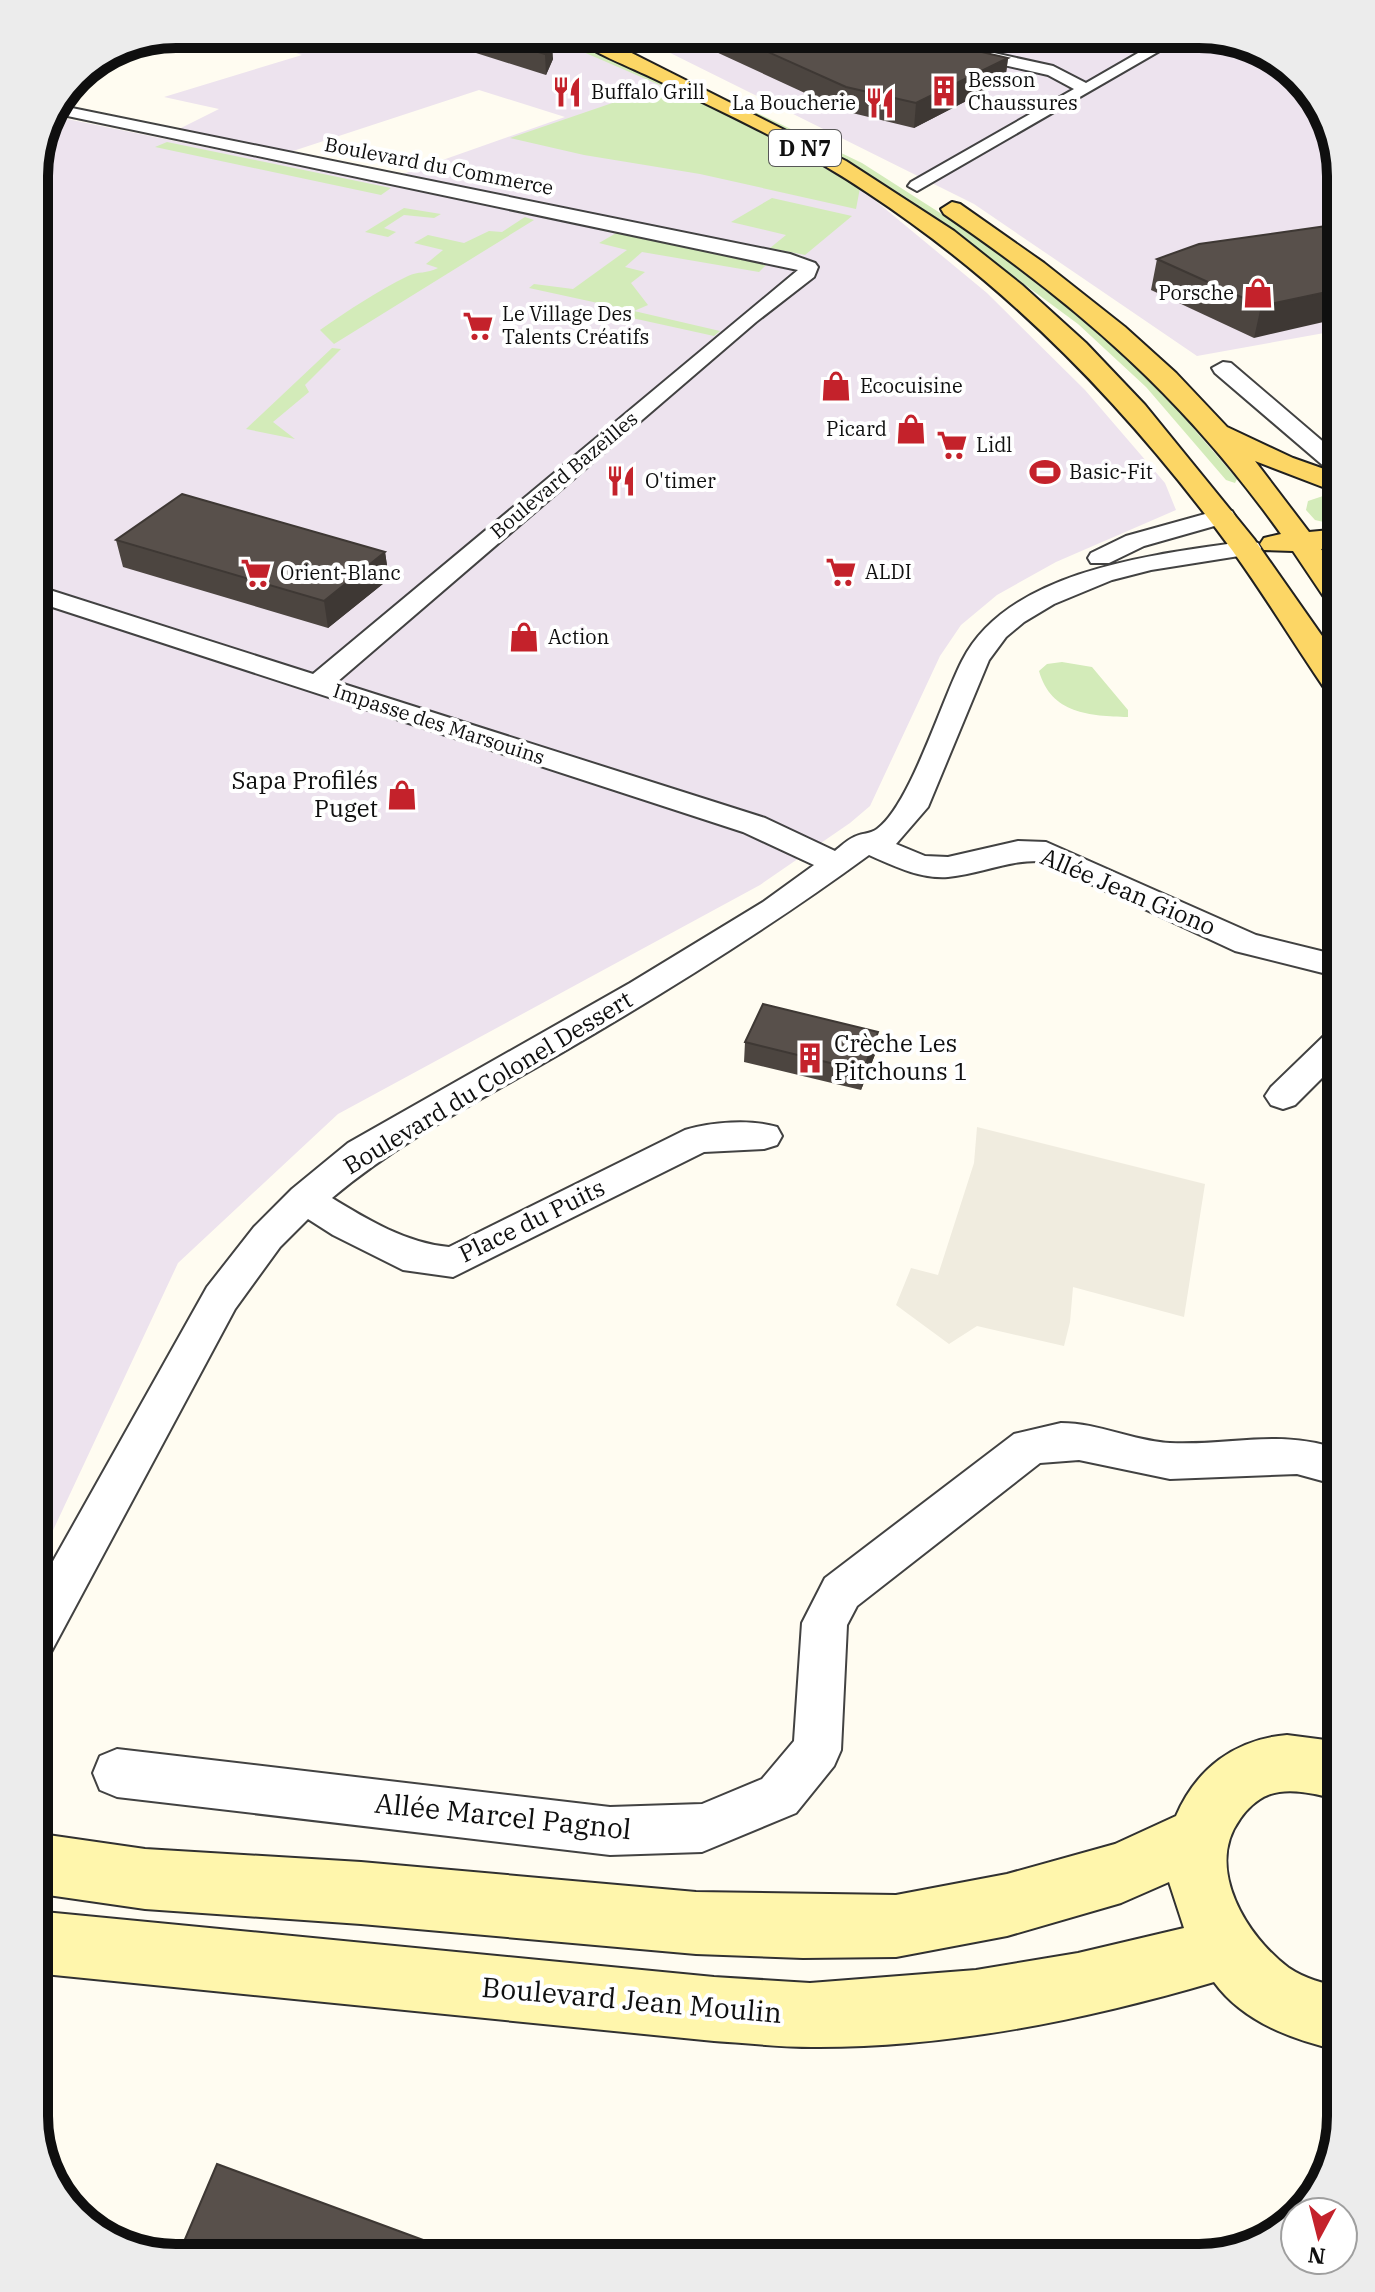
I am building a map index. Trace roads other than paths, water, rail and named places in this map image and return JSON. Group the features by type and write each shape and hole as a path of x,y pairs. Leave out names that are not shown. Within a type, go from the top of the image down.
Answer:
{"main road":[{"name":"D N7","path":"607,48 803,147 876,188 934,229 1046,318 1088,357 1176,455 1249,548 1327,667"},
{"name":"D N7","path":"641,48 835,141 903,178 1009,247 1094,312 1169,380 1211,427 1327,579"},
{"path":"1211,427 1283,464 1327,481"},
{"path":"1223,516 1304,491 1327,488"},
{"path":"1249,548 1327,539"}],"street":[{"path":"949,48 1053,71 1086,89"},
{"path":"903,178 1086,89 1158,48"},
{"name":"Boulevard du Commerce","path":"67,111 790,260 808,267"},
{"name":"Boulevard Bazeilles","path":"318,684 749,318 807,273 808,267"},
{"path":"1223,368 1327,457"},
{"name":"Boulevard du Colonel Dessert","path":"853,854 893,803 940,691 972,636 983,624 1004,606 1031,590 1135,541 1223,516"},
{"name":"Boulevard du Colonel Dessert","path":"48,1613 221,1298 267,1237 305,1199 361,1153 642,991 853,854 887,837 913,807 976,659 997,631 1015,616 1045,599 1103,575 1150,563 1249,548"},
{"name":"Impasse des Marsouins","path":"48,597 754,825 853,854"},
{"name":"Allée Jean Giono","path":"853,854 948,867 1018,851 1046,852 1246,943 1327,963"},
{"path":"1283,1096 1327,1053"},
{"name":"Place du Puits","path":"305,1199 346,1225 416,1259 453,1262 698,1139 764,1136"},
{"name":"Allée Marcel Pagnol","path":"117,1773 610,1831 702,1828 779,1796 817,1750 825,1623 841,1592 1029,1447 1068,1441 1168,1462 1229,1460 1285,1452 1327,1462"},
{"path":"1327,1768 1304,1764 1268,1766 1236,1780 1212,1804 1199,1836 1197,1872 1206,1911 1225,1947 1259,1984 1301,2010 1327,2016"},
{"path":"48,1865 145,1879 361,1893 696,1923 896,1926 1007,1905 1121,1873 1199,1836"},
{"name":"Boulevard Jean Moulin","path":"48,1943 714,2009 820,2015 910,2011 1032,1992 1169,1965 1225,1947"}],"place":[{"name":"Besson Chaussures","path":"944,91"},
{"name":"Buffalo Grill","path":"567,92"},
{"name":"La Boucherie","path":"880,103"},
{"name":"Porsche","path":"1258,293"},
{"name":"Le Village Des Talents Créatifs","path":"478,326"},
{"name":"Ecocuisine","path":"836,386"},
{"name":"Picard","path":"911,429"},
{"name":"Lidl","path":"952,445"},
{"name":"Basic-Fit","path":"1045,472"},
{"name":"O'timer","path":"621,481"},
{"name":"ALDI","path":"841,572"},
{"name":"Orient-Blanc","path":"256,573"},
{"name":"Action","path":"524,637"},
{"name":"Sapa Profilés Puget","path":"402,795"},
{"name":"Crèche Les Pitchouns 1","path":"810,1058"}]}
